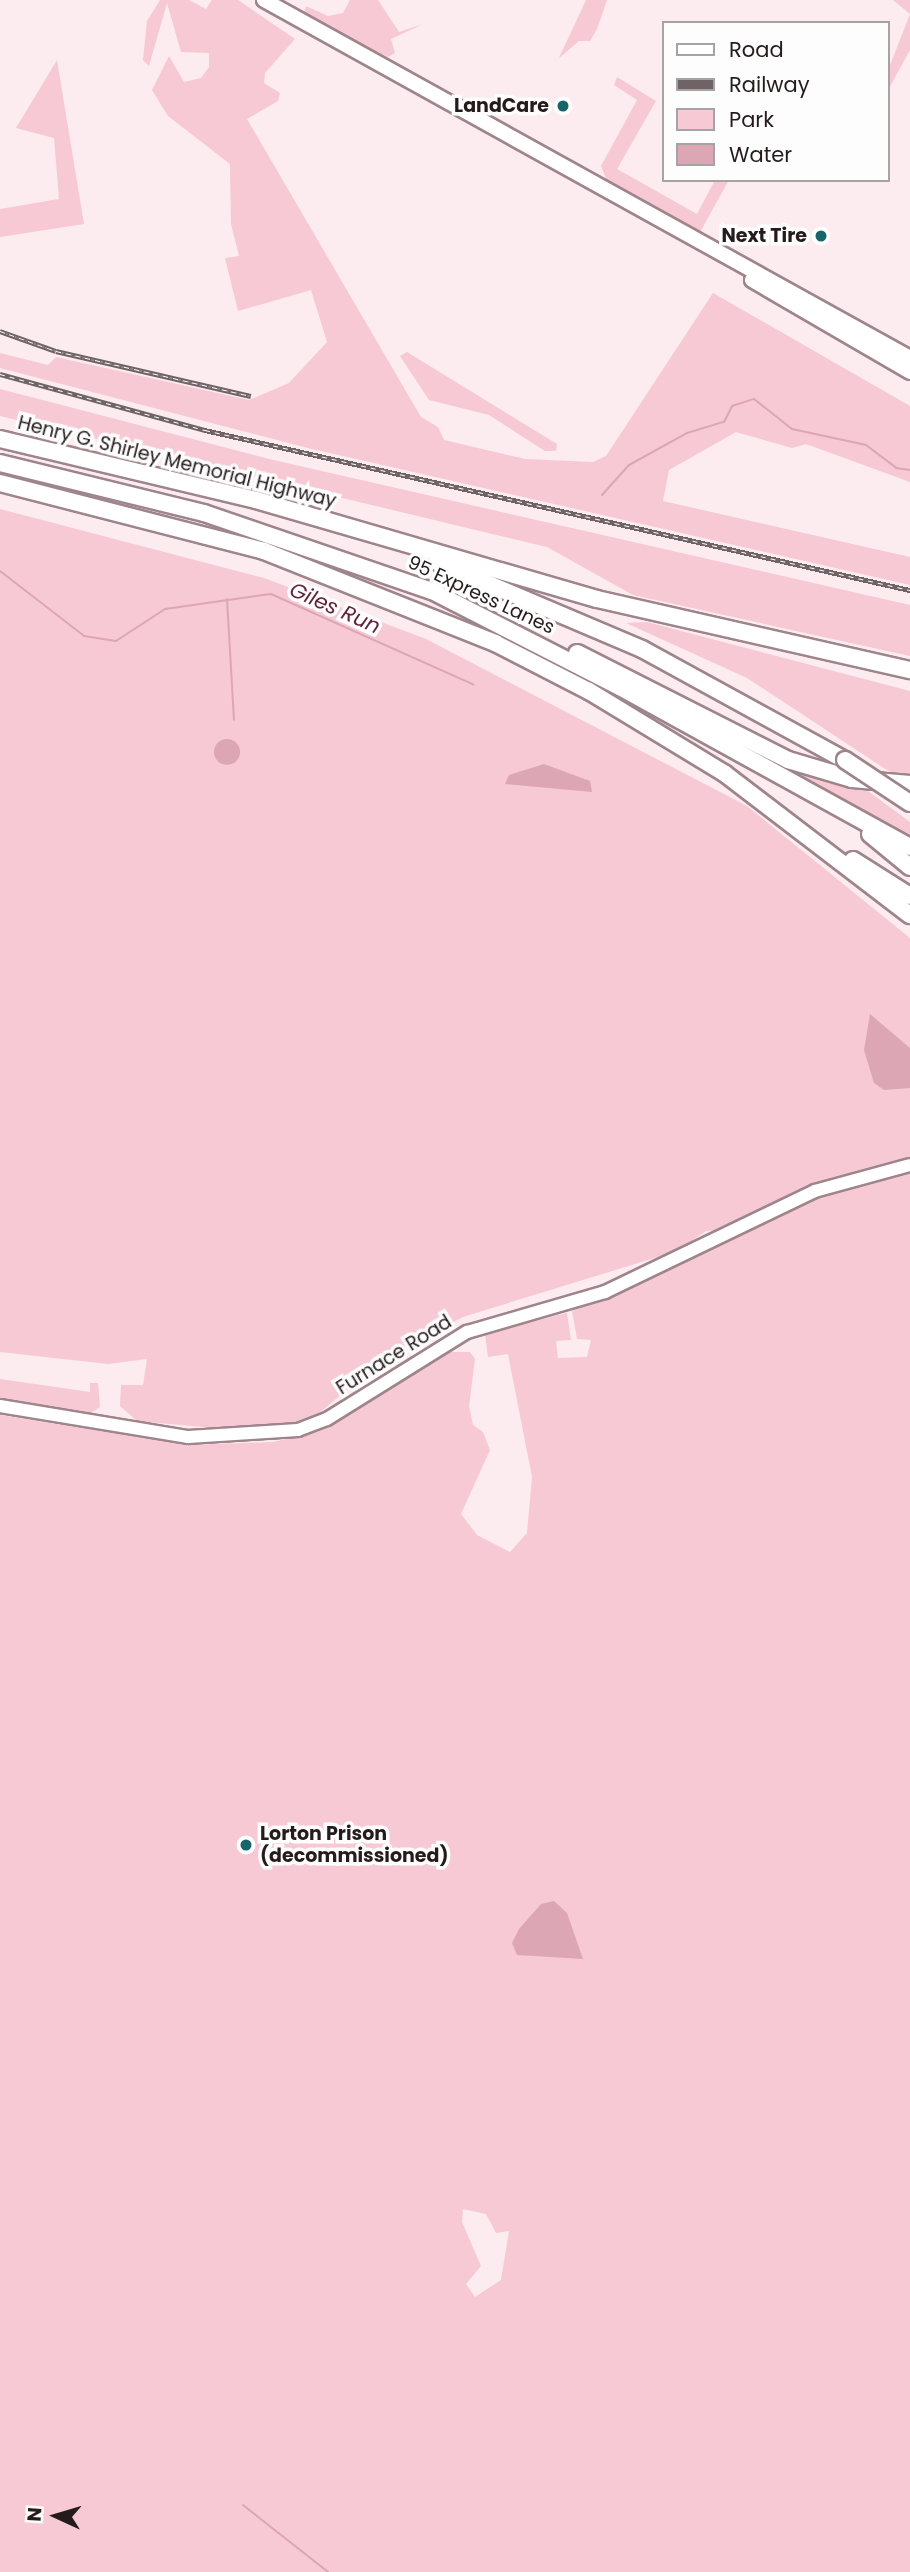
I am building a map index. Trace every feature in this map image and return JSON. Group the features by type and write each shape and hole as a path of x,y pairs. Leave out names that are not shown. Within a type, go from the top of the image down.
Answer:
{"highway":[{"path":"264,0 722,259 910,372"},
{"path":"722,259 910,358"},
{"name":"Henry G. Shirley Memorial Highway","path":"0,439 192,484 343,527"},
{"name":"95 Express Lanes","path":"0,464 281,537 432,592 498,623 910,847"},
{"path":"0,483 264,551 445,620 647,724 832,850 910,915"},
{"path":"343,527 622,606 910,670"},
{"path":"343,527 606,632 736,697 845,760 910,803"},
{"path":"498,623 618,671 788,760 852,779 910,784"},
{"path":"821,797 910,867"},
{"path":"832,850 881,873 910,897"}],"main road":[{"name":"Furnace Road","path":"0,1406 188,1437 298,1430 351,1406 467,1332 604,1292 815,1191 910,1165"}],"green space":[{"path":"160,0 189,0 206,9 212,0 238,0 295,39 265,73 264,83 280,93 278,101 247,119 421,417 438,427 444,440 525,459 593,462 606,456 713,293 910,406 910,482 806,444 792,448 736,432 669,470 663,501 910,557 910,585 308,448 0,368 0,353 48,365 56,357 249,400 289,383 327,342 311,290 238,311 225,258 239,256 231,224 230,164 168,116 152,90 169,56 184,82 201,78 209,67 209,53 181,52 167,3 149,66 143,60 147,21"},
{"path":"350,0 378,0 399,32 423,24 391,39 395,53 388,57 303,16 306,6 328,16 343,13"},
{"path":"586,0 607,0 597,29 590,41 579,41 559,58"},
{"path":"893,0 910,0 910,14"},
{"path":"910,14 910,50 889,88 889,68"},
{"path":"57,60 84,224 0,237 0,209 59,199 54,138 16,128"},
{"path":"617,77 656,101 617,169 697,214 714,182 728,182 699,234 609,186 601,166 637,100 614,85"},
{"path":"407,352 557,444 556,451 545,451 489,415 429,400 400,356"},
{"path":"0,389 269,459 910,605 910,656 633,595 547,547 0,416"},
{"path":"0,509 264,578 426,639 747,806 910,938 910,1160 830,1179 725,1230 706,1231 677,1251 463,1317 384,1359 312,1419 295,1425 225,1429 137,1421 120,1406 121,1385 143,1385 147,1359 108,1364 0,1352"},
{"path":"647,622 910,691 910,776 899,778 747,678 626,623"},
{"path":"791,769 857,783 910,822 910,836"},
{"path":"910,1168 910,2572 0,2572 0,1415 189,1445 273,1442 317,1432 445,1352 470,1352 475,1359 469,1406 473,1425 483,1432 490,1450 461,1514 477,1535 510,1552 527,1533 532,1477 508,1354 488,1357 485,1334 567,1313 571,1340 556,1341 558,1358 587,1357 591,1340 577,1339 572,1311 834,1190","holes":["463,2209 486,2214 496,2233 509,2231 501,2280 475,2297 466,2284 481,2266 462,2222"]},
{"path":"0,1379 90,1392 90,1383 98,1383 100,1407 88,1415 0,1402"}],"water":[{"path":"227,739 236,743 240,752 236,761 227,765 218,761 214,752 218,743"},
{"path":"544,764 590,781 592,792 505,784 509,775"},
{"path":"870,1014 910,1048 910,1088 884,1090 874,1083 864,1050"},
{"path":"554,1901 567,1913 583,1959 517,1955 512,1943 519,1929 541,1904"}],"waterway":[{"name":"Giles Run","path":"602,495 629,465 687,433 724,422 732,406 754,399 792,429 866,445 896,468 910,470"},
{"name":"Giles Run","path":"0,571 84,636 116,641 165,609 271,594 474,685"},
{"path":"227,599 234,720"},
{"path":"243,2505 328,2572"}],"railway":[{"path":"0,331 56,351 251,396"},
{"path":"0,374 205,430 910,590"}],"place":[{"name":"LandCare","path":"563,106"},
{"name":"Next Tire","path":"821,236"},
{"name":"Lorton Prison (decommissioned)","path":"246,1845"}]}
